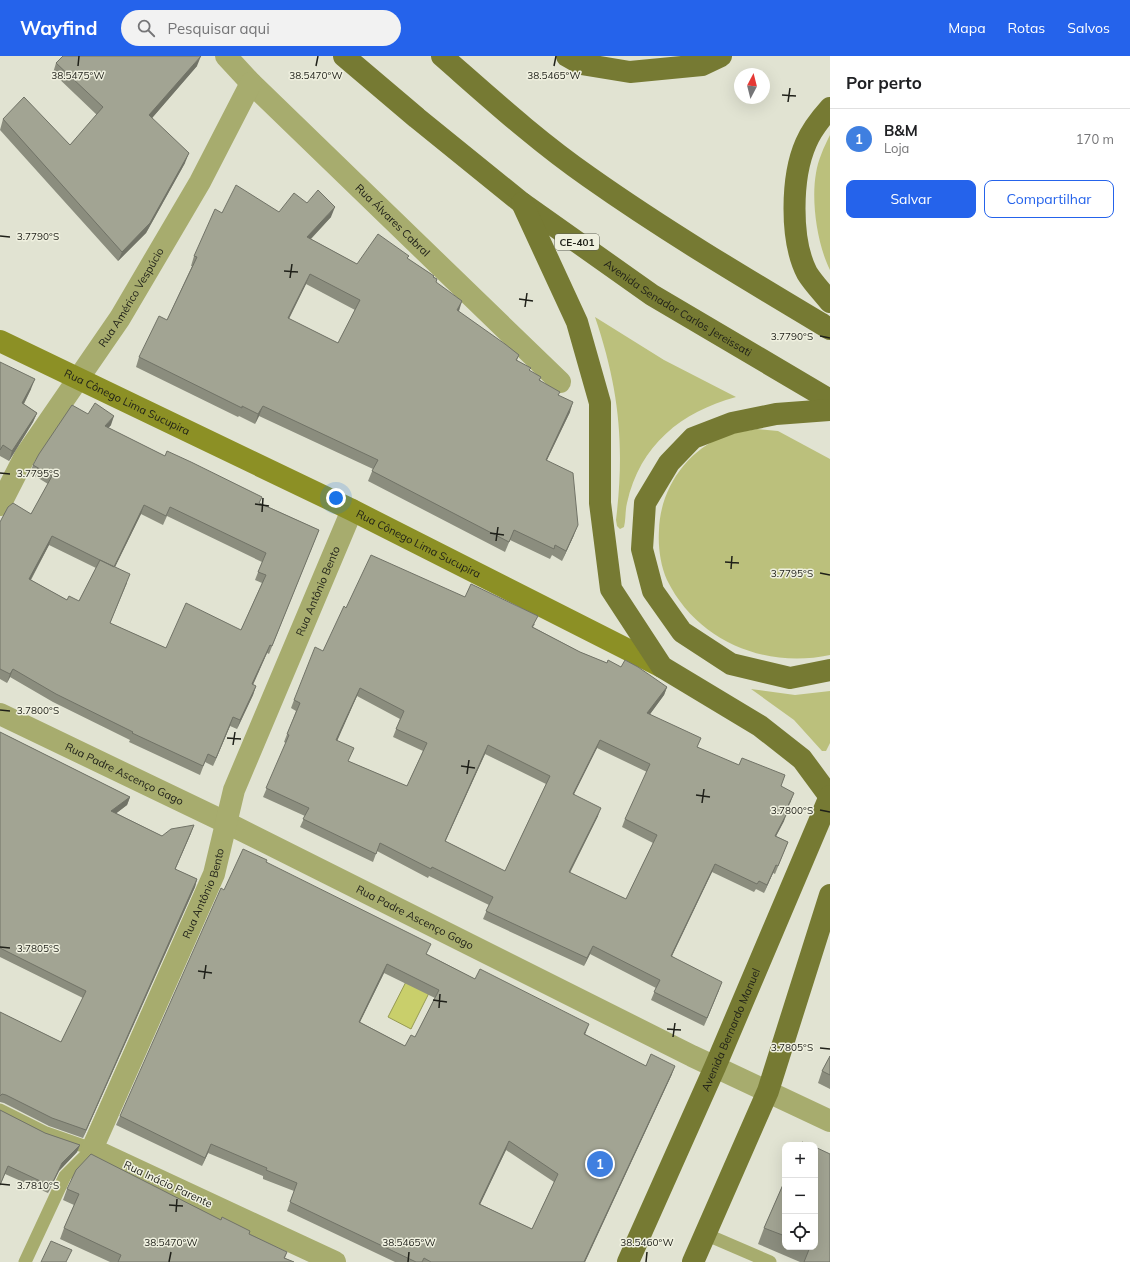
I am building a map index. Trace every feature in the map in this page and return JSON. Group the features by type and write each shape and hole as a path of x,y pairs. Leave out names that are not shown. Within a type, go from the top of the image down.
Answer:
{"main road":[{"name":"Avenida Senador Carlos Jereissati","path":"344,56 416,118 522,203 652,295 830,400"},
{"path":"442,56 520,124 588,176 684,241 830,329"},
{"path":"567,56 581,64 630,72 702,65 721,56"},
{"path":"830,108 823,116 806,143 798,167 795,198 796,230 800,253 808,273 830,302"},
{"path":"522,203 577,322 600,403 600,503 611,589 662,667 760,726 802,759 830,796"},
{"path":"830,410 776,414 732,423 693,438 669,463 645,503 642,549 653,591 682,632 730,664 790,678 830,670"},
{"name":"Avenida Bernardo Manuel","path":"628,1262 715,1067 830,796"},
{"path":"693,1262 768,1091 825,919 830,895"}],"street":[{"name":"Rua Álvares Cabral","path":"226,56 251,83 560,382"},
{"name":"Rua Américo Vespúcio","path":"0,505 26,456 80,379 120,318 200,182 251,83"},
{"name":"Rua Cônego Lima Sucupira","path":"0,340 352,510 662,667"},
{"name":"Rua Antônio Bento","path":"92,1149 214,874 225,822 234,790 247,755 352,510"},
{"name":"Rua Padre Ascenço Gago","path":"0,714 225,822 715,1067 830,1121"},
{"name":"Rua Inácio Parente","path":"92,1149 335,1262"}],"lane":[{"name":"Rua Inácio Parente","path":"0,1110 46,1133 92,1149"},
{"name":"Rua Antônio Bento","path":"25,1262 65,1176 92,1149"},
{"path":"705,1234 770,1262"}],"shaded area":[{"path":"830,135 830,270 825,260 816,222 814,196 817,168"},
{"path":"595,317 664,360 736,397 716,403 681,422 666,434 653,448 642,464 633,482 626,506 624,527 620,529 617,526 616,520 620,467 618,417 610,368"},
{"path":"757,429 778,431 830,459 830,655 806,658 781,658 758,654 735,646 715,634 696,619 680,601 665,574 659,549 659,530 664,501 678,474 698,451 710,443 724,436"},
{"path":"751,689 795,695 830,691 830,743 826,751 822,751 794,720"},
{"path":"411,972 434,983 411,1029 388,1017"}],"building":[{"path":"63,56 201,56 149,115 189,153 150,223 122,252 3,119 24,97 70,145 103,107 56,63"},
{"path":"236,185 279,212 294,193 307,203 318,190 335,207 307,237 357,264 378,234 409,256 407,258 434,276 433,277 437,279 436,282 462,301 457,310 519,355 516,360 531,368 529,370 541,377 539,380 560,392 558,395 573,402 546,460 573,473 578,525 566,551 555,545 554,549 514,530 509,542 372,471 378,460 263,406 258,414 242,406 242,408 139,357 159,316 167,320 197,257 194,256 215,209 222,213","holes":["310,274 360,300 338,343 288,318"]},
{"path":"0,362 35,379 22,403 37,413 12,451 3,445 0,450"},
{"path":"95,403 114,416 105,426 165,456 167,451 191,462 262,497 259,503 319,530 272,646 270,645 252,684 256,686 240,720 233,717 216,758 208,754 203,766 132,733 133,732 56,694 13,669 10,674 0,669 0,522 8,507 13,503 31,514 52,476 33,465 39,454 72,405 88,414","holes":["144,505 166,516 170,507 266,553 258,572 266,575 241,630 186,603 166,648 110,623 130,574 114,567","52,536 100,560 79,601 69,596 67,600 29,579"]},
{"path":"371,555 465,597 471,584 538,616 532,627 580,652 607,663 608,660 621,667 625,660 667,687 647,713 701,738 697,747 739,765 742,758 785,775 781,786 794,793 785,812 787,813 775,836 788,842 778,866 776,865 767,885 759,881 757,884 715,864 671,956 722,982 707,1018 654,992 660,980 593,946 587,958 486,911 493,897 432,867 431,869 380,843 376,854 303,819 309,808 266,788 289,735 287,734 300,703 294,700 315,647 323,651 344,606 346,608","holes":["360,688 404,711 396,729 427,743 407,786 348,761 354,748 336,740","600,740 650,764 625,819 657,835 626,899 569,872 601,808 573,794","488,745 550,776 505,871 445,841"]},
{"path":"0,732 130,797 111,811 162,836 171,829 194,825 175,869 197,879 86,1130 52,1118 6,1095 2,1094 0,1096 0,1012 61,1042 86,991 0,948"},
{"path":"243,849 267,860 266,862 431,944 426,954 475,979 480,969 589,1024 584,1034 646,1066 651,1054 675,1066 584,1262 431,1262 424,1258 422,1262 416,1262 290,1202 297,1183 266,1170 267,1168 211,1144 205,1158 120,1116 221,888 224,890","holes":["387,964 439,990 415,1037 411,1035 405,1046 359,1022","509,1141 558,1174 532,1229 479,1204"]},
{"path":"830,1056 830,1075 822,1071"},
{"path":"0,1110 45,1133 80,1145 62,1163 51,1186 8,1166 0,1185"},
{"path":"818,1148 830,1154 830,1262 804,1262 809,1250 818,1250"},
{"path":"91,1154 221,1220 222,1217 250,1231 249,1234 287,1252 284,1258 294,1262 118,1262 121,1255 64,1228 79,1194 67,1189 76,1170"},
{"path":"782,1187 782,1235 764,1228"},
{"path":"51,1241 72,1250 66,1262 41,1262"}],"place":[{"name":"B&M","path":"600,1164"}]}
